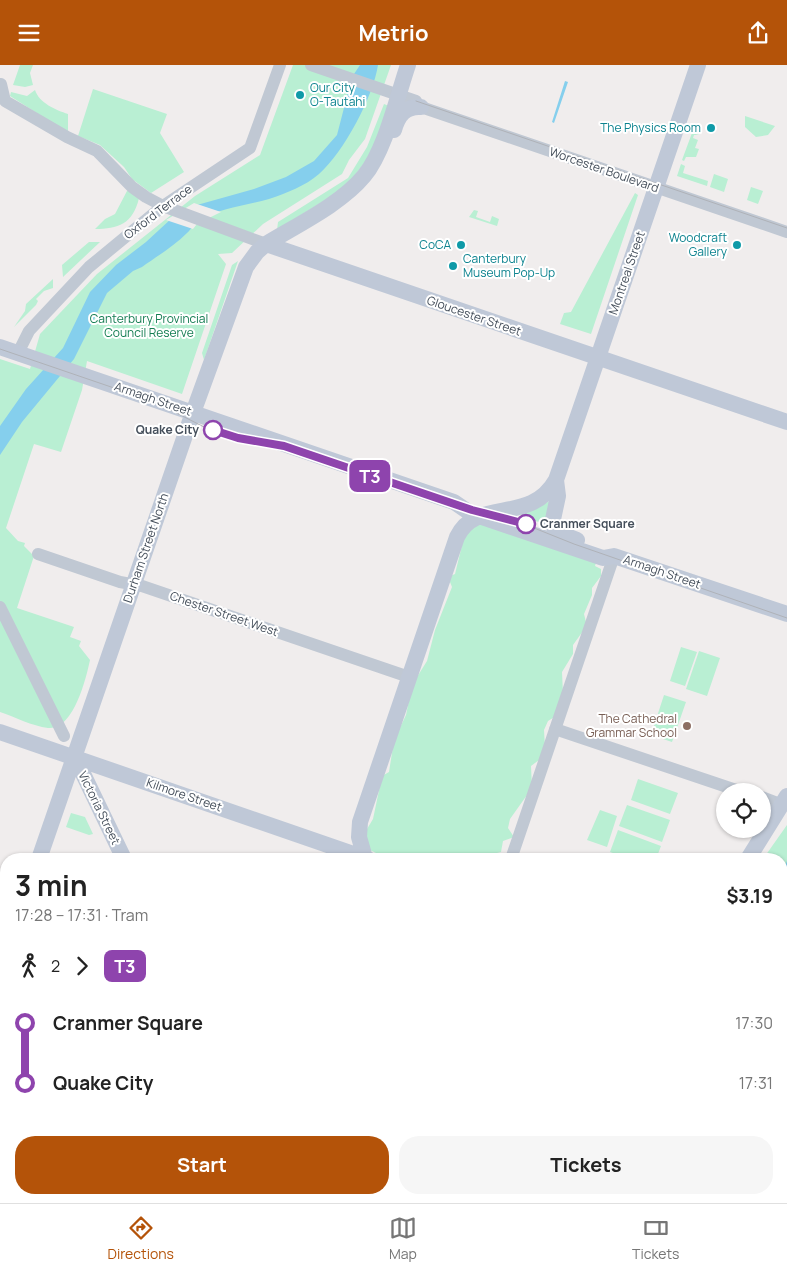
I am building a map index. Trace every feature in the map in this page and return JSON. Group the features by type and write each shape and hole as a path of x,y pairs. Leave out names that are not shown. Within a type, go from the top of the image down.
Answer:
{"main road":[{"path":"379,149 408,65"},
{"name":"Montreal Street","path":"480,516 537,502 548,492 556,480 698,65"},
{"path":"379,149 392,135 401,114 418,104"},
{"name":"Durham Street North","path":"41,853 193,413 246,267 266,244 354,187 368,171 379,149"},
{"name":"Gloucester Street","path":"266,244 787,422"},
{"name":"Armagh Street","path":"0,347 454,502 467,511 480,516 603,558 614,556 787,614"},
{"name":"Montreal Street","path":"556,480 558,496 552,522 555,529 563,535 606,549 614,556"},
{"path":"365,853 359,837 360,822 409,677 457,537 465,525 480,516"},
{"name":"Kilmore Street","path":"0,731 353,853"},
{"name":"Victoria Street","path":"75,757 121,853"},
{"path":"752,853 785,800"}],"street":[{"name":"Oxford Terrace","path":"18,353 29,331 89,267 163,206 250,148 280,65"},
{"name":"Worcester Boulevard","path":"311,65 787,233"},
{"name":"Gloucester Street","path":"1,83 6,101 67,137 96,151 132,187 163,206 266,244"},
{"name":"Chester Street West","path":"38,554 409,677"},
{"path":"513,853 614,556"},
{"path":"0,607 64,737"},
{"path":"555,729 716,783"},
{"path":"771,798 785,800"}],"green space":[{"path":"20,65 33,65 30,73 33,85 25,87 13,85"},
{"name":"Canterbury Provincial Council Reserve","path":"293,65 391,65 365,139 349,160 342,174 263,224 232,253 218,254 226,264 182,394 87,361 82,390 61,452 34,444 6,528 18,541 25,543 24,546 34,556 17,608 74,627 70,637 81,641 79,646 90,660 82,691 77,702 65,721 57,727 42,727 0,712 0,359 30,369 40,334 97,274 195,196 260,155"},
{"path":"93,89 167,114 160,133 184,172 151,193 132,179 124,167 100,145 78,136"},
{"path":"35,90 44,102 68,114 68,133 10,96 11,92 27,96"},
{"path":"384,104 389,106 372,153 346,187 277,230 278,222 348,178 367,147"},
{"path":"745,116 775,126 768,135 756,137 745,127"},
{"path":"692,133 699,135 694,135 693,138 698,140 695,148 699,149 696,157 686,157 684,161 682,160"},
{"path":"681,164 685,166 683,173 708,181 707,186 677,176"},
{"path":"714,174 728,179 724,192 710,187"},
{"path":"751,187 763,191 758,204 747,200"},
{"path":"127,191 134,191 139,198 129,219 111,228 95,229 105,219 115,214"},
{"path":"635,193 638,195 591,334 560,324 564,313 571,312"},
{"path":"474,210 478,211 476,217 490,222 492,216 499,219 497,226 469,217"},
{"path":"89,242 100,242 63,277 62,265"},
{"path":"238,261 204,360 202,353 232,265"},
{"path":"53,279 53,288 44,291 36,299 38,301 36,305 14,327 25,311 26,304"},
{"path":"550,501 546,524 524,518 521,514"},
{"name":"Cranmer Square","path":"472,523 484,523 596,563 595,566 601,569 601,576 592,588 592,595 584,614 586,622 583,631 573,645 573,654 562,672 563,694 556,716 548,721 544,730 545,747 539,760 531,766 532,788 510,819 508,828 514,837 503,841 501,852 497,853 376,853 366,848 367,829 373,819 382,776 389,772 394,740 406,715 412,685 427,661 435,630 452,587 448,577 455,574 465,533"},
{"path":"681,647 697,652 685,686 670,681"},
{"path":"699,651 720,658 707,696 686,689"},
{"path":"664,695 686,702 672,742 651,735"},
{"path":"638,779 678,793 670,814 631,800"},
{"path":"627,805 670,820 662,842 619,826"},
{"path":"600,810 617,816 607,847 587,840"},
{"path":"71,813 85,817 93,834 89,835 66,827"},
{"path":"787,825 787,853 767,853"},
{"path":"618,830 661,846 658,853 610,852"}],"water":[{"path":"360,65 378,65 375,78 364,108 356,123 329,164 314,178 289,192 223,210 205,217 194,224 188,232 165,251 133,271 107,293 74,359 22,422 0,455 0,426 26,389 63,348 90,292 116,265 146,242 172,218 197,205 254,189 286,177 314,161 337,135 352,77"},
{"path":"565,81 568,82 554,123 552,122"}],"pier":[{"path":"194,203 221,212 197,224 193,229 166,220"}],"tram line":[{"path":"416,101 787,228"},
{"path":"0,349 155,402 206,428 237,438 284,446 472,510 519,522 574,544 787,618"},
{"name":"T3","path":"213,430 238,438 284,446 486,515 526,524"}],"place":[{"name":"Our City O-Tautahi","path":"300,95"},
{"name":"The Physics Room","path":"711,128"},
{"name":"CoCA","path":"461,245"},
{"name":"Woodcraft Gallery","path":"737,245"},
{"name":"Canterbury Museum Pop-Up","path":"453,266"},
{"name":"Quake City","path":"213,430"},
{"name":"Cranmer Square","path":"526,524"},
{"name":"The Cathedral Grammar School","path":"687,726"}]}
